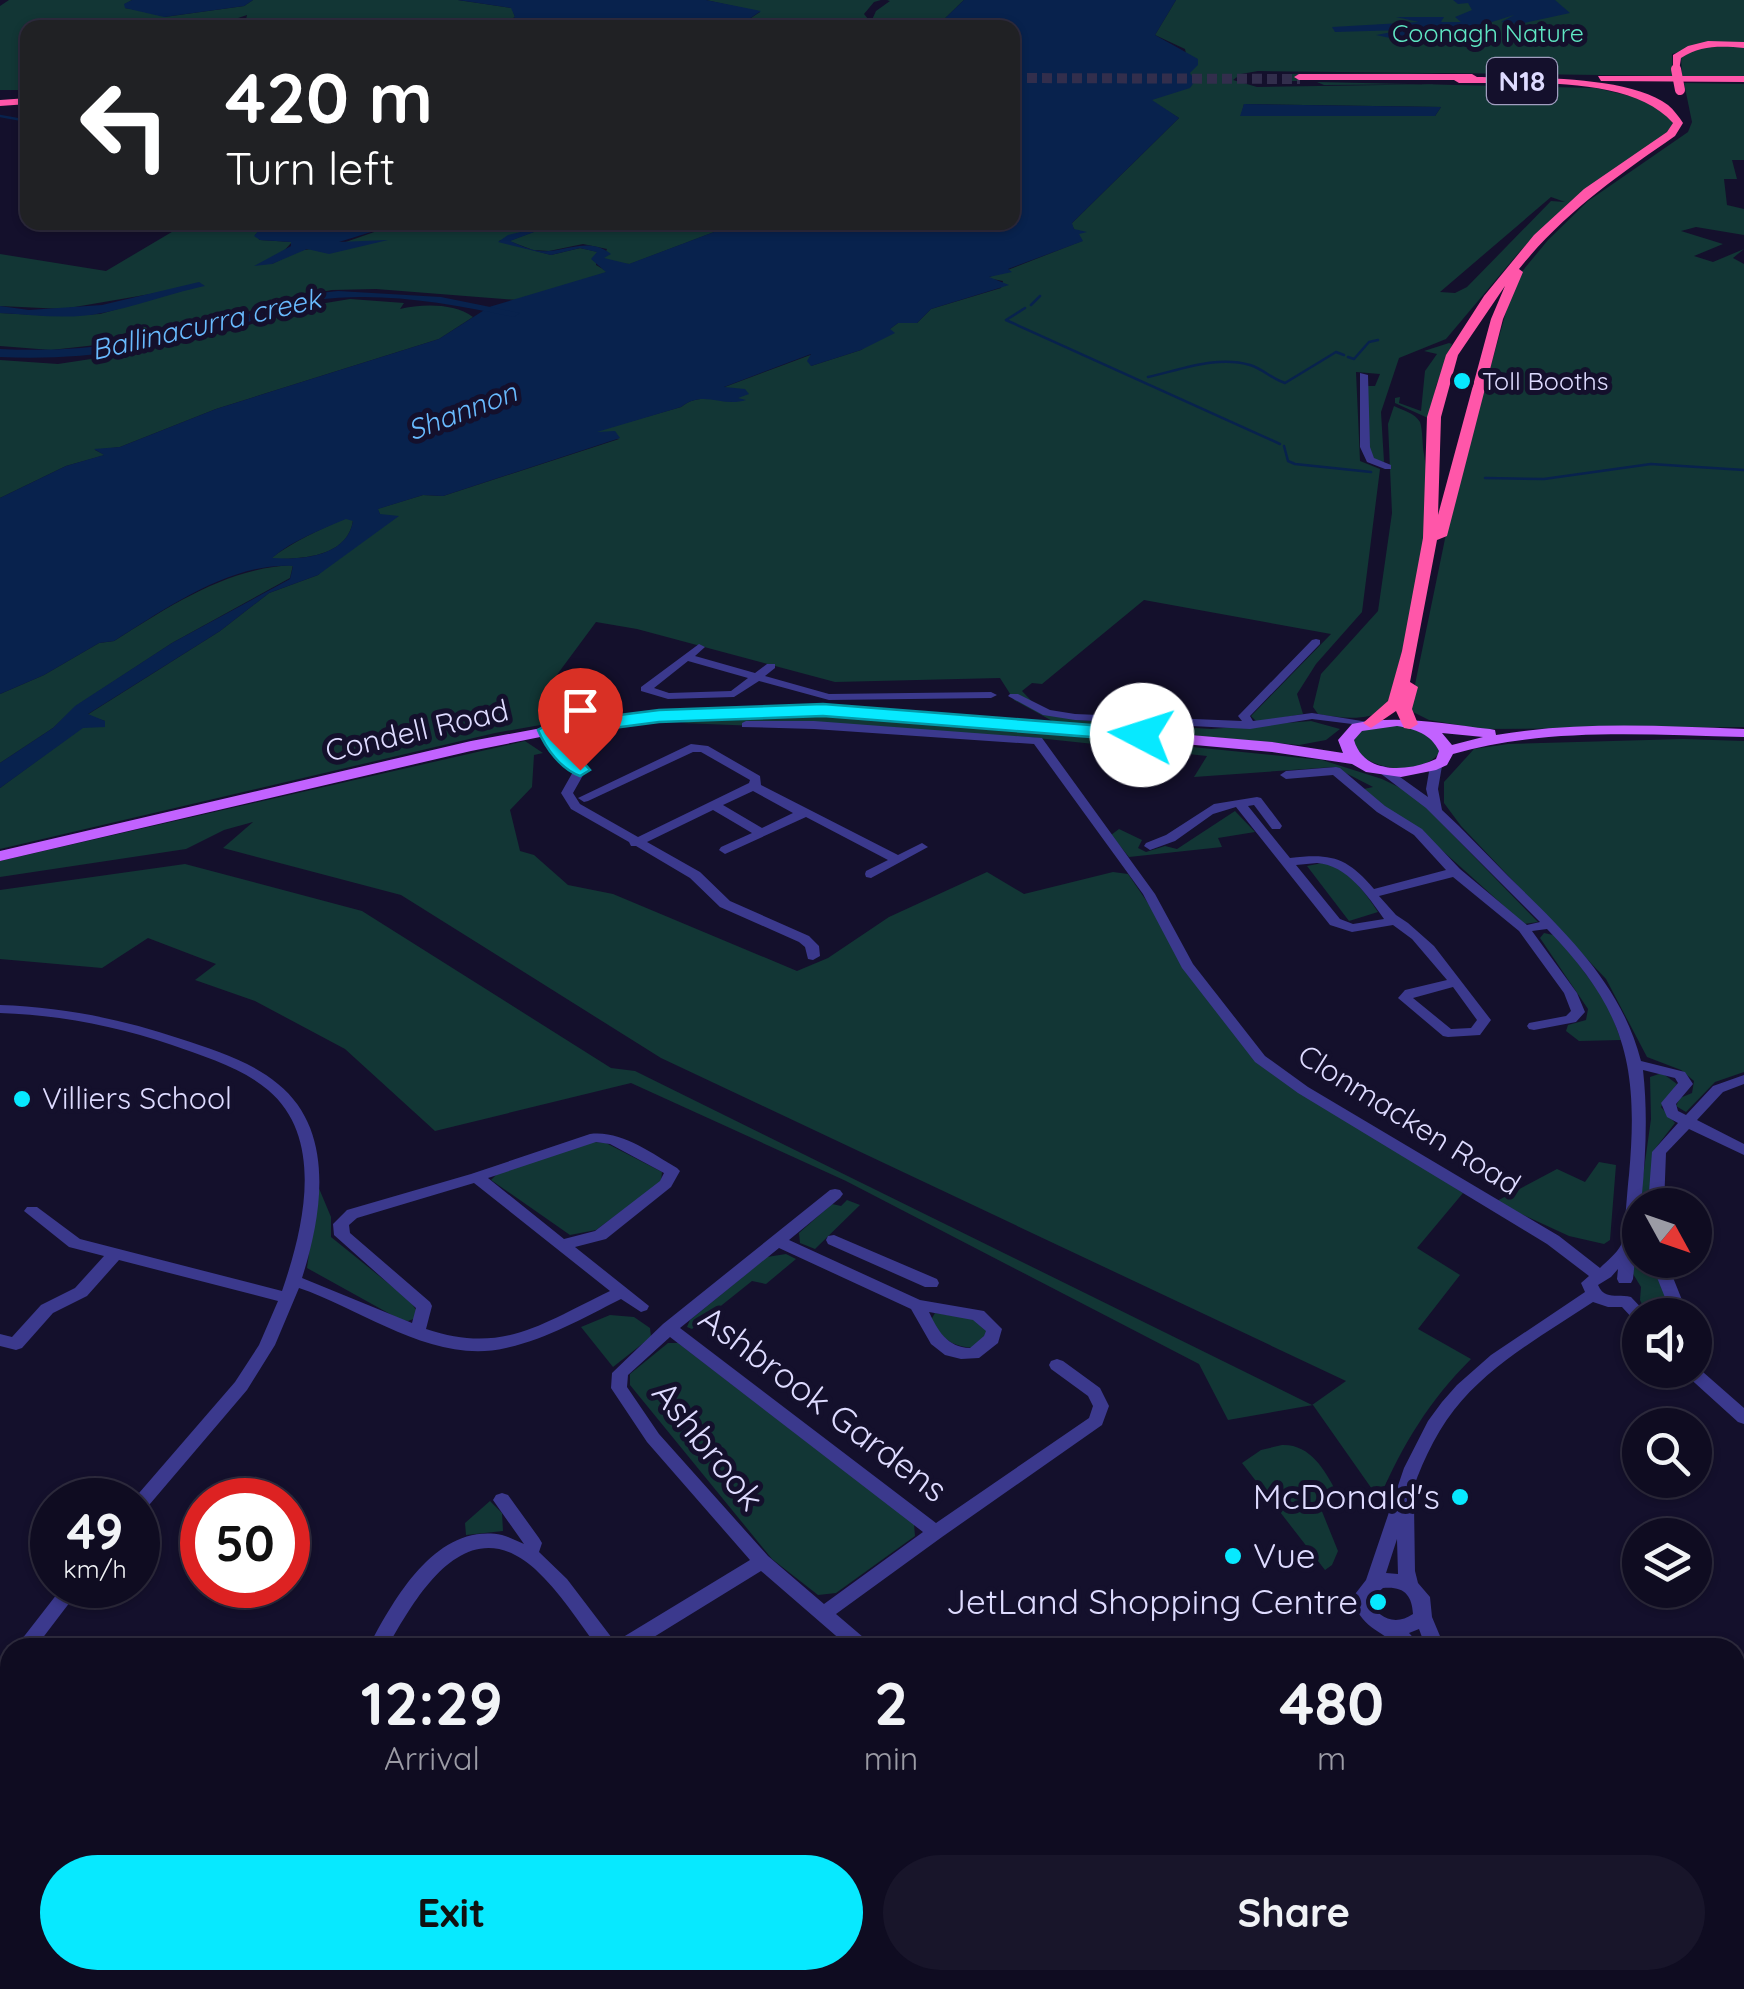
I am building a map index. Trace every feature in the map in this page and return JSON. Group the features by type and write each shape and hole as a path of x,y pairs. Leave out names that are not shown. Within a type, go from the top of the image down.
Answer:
{"highway":[{"path":"1413,725 1404,710 1458,457 1498,319 1514,279 1544,238 1580,202 1684,128 1687,118 1676,56 1684,50 1714,44 1744,46"},
{"name":"N18","path":"1299,78 1600,78 1744,80 1460,80 1299,78"},
{"name":"N18","path":"1358,729 1396,704 1410,651 1430,538 1434,418 1452,355 1488,298 1538,237 1588,191 1671,134 1678,122 1659,104 1618,91 1574,84 1460,80"}],"main road":[{"name":"Condell Road","path":"0,856 548,730 659,716 743,718 855,710 1272,747"},
{"path":"1413,725 1442,739 1447,751"},
{"path":"1272,747 1358,729 1413,725 1526,736 1744,732"},
{"path":"1356,760 1346,746 1358,729"},
{"path":"1272,747 1356,760 1382,770 1417,772 1436,766 1447,751 1526,736"}],"street":[{"path":"1362,375 1366,449 1370,460 1388,467"},
{"path":"1250,725 1244,716 1316,642"},
{"path":"698,647 645,689 668,696 734,694 771,666"},
{"path":"686,657 829,697 991,695"},
{"path":"734,694 743,718"},
{"path":"1014,696 1047,712 1075,716 1250,725 1312,716 1358,729"},
{"name":"Clonmacken Road","path":"743,718 1038,742 1148,894 1187,966 1260,1059 1302,1090 1553,1240 1601,1274"},
{"path":"548,730 554,744 580,770 567,793 569,802 695,874 725,904 804,939 812,946 813,956"},
{"path":"584,798 698,747 756,779 753,786 635,843"},
{"path":"1436,766 1432,789 1437,809"},
{"path":"1382,770 1437,809 1550,924 1593,973 1613,1005 1628,1037 1638,1102 1632,1188"},
{"path":"1286,775 1336,771 1381,809 1418,832 1455,872 1524,929 1538,953 1577,1000 1578,1012 1557,1028 1534,1026"},
{"path":"588,782 601,790"},
{"path":"753,786 802,813 817,815 898,860"},
{"path":"1150,846 1172,841 1217,807 1239,803 1258,802 1276,826"},
{"path":"1239,803 1335,922 1352,928 1388,922 1391,918"},
{"path":"713,805 760,832"},
{"path":"725,850 802,813"},
{"path":"870,874 922,848"},
{"path":"1289,862 1338,860 1391,918 1406,924 1454,983 1484,1020 1475,1032 1448,1033 1405,998 1410,993 1454,983"},
{"path":"1371,894 1455,872"},
{"path":"1524,929 1550,924"},
{"path":"0,1010 71,1014 159,1036 251,1072 286,1100 305,1135 314,1176 294,1281 287,1298 265,1349 214,1418 160,1481"},
{"path":"1634,1064 1680,1075 1686,1084 1668,1103 1672,1114 1684,1124 1744,1150"},
{"path":"1657,1188 1659,1152 1718,1089 1744,1079"},
{"path":"418,1330 424,1306 342,1235 341,1224 352,1214 595,1138 614,1140 672,1171 666,1184 600,1235 564,1244"},
{"path":"476,1177 641,1306"},
{"name":"Ashbrook","path":"835,1194 670,1328 620,1374 620,1388 653,1438 762,1561 853,1638"},
{"path":"32,1211 75,1243 287,1298"},
{"path":"776,1240 918,1305"},
{"path":"834,1240 931,1283"},
{"path":"8,1342 47,1309 81,1292 114,1255"},
{"path":"1622,1255 1589,1283 1593,1294 1612,1303 1622,1302"},
{"path":"864,1280 882,1262"},
{"path":"1601,1274 1625,1279 1633,1291 1628,1298"},
{"path":"294,1281 321,1288 459,1345 485,1346 530,1336 622,1292"},
{"path":"1374,1583 1405,1489 1448,1405 1482,1372 1593,1294"},
{"name":"Ashbrook Gardens","path":"670,1328 936,1532"},
{"name":"Ashbrook Gardens","path":"826,1612 1096,1421 1101,1406 1094,1392 1057,1365"},
{"path":"1711,1388 1744,1418"},
{"path":"1405,1489 1404,1530 1410,1586"},
{"path":"502,1500 533,1543 529,1554"},
{"path":"505,1542 516,1520"},
{"path":"384,1638 427,1572 455,1546 480,1540 505,1542 529,1554 600,1638"},
{"path":"636,1638 762,1561"},
{"path":"1402,1638 1372,1620 1362,1606 1364,1591 1374,1583 1397,1580 1410,1586 1424,1604 1422,1617 1431,1638"},
{"path":"32,1638 56,1608"},
{"path":"1391,1628 1411,1626 1422,1617"}],"green space":[{"path":"9,0 132,0 125,8 164,17 244,6 253,0 458,0 512,8 515,17 246,20 247,15 232,20 20,20 20,90 0,90 0,6"},
{"path":"706,0 881,0 864,14 866,20 748,20 760,12"},
{"path":"887,0 964,0 943,20 872,20 876,11 890,1"},
{"name":"Coonagh Nature","path":"1176,0 1744,0 1744,44 1711,43 1672,54 1673,76 1443,73 1296,77 1299,81 1288,81 1284,74 1431,73 1258,71 1233,80 1257,87 1427,84 1596,88 1643,99 1660,107 1673,123 1668,133 1572,200 1521,250 1446,339 1399,358 1381,412 1384,462 1372,459 1368,445 1367,386 1375,386 1380,374 1356,372 1360,461 1380,469 1362,612 1316,664 1297,694 1303,714 1257,722 1251,716 1331,634 1144,600 1042,684 1032,683 1022,691 1043,713 1078,720 1211,729 1311,721 1340,729 1326,740 1299,745 1056,723 1014,700 1000,678 835,682 637,629 596,622 545,691 574,719 495,733 0,849 0,788 83,727 105,721 87,715 220,631 269,593 318,575 380,514 377,509 423,495 443,496 619,439 590,433 688,402 741,396 722,388 813,354 811,366 861,350 898,323 917,323 931,309 1001,288 1003,281 987,278 1082,241 1071,224 1179,118 1150,100 1190,72 1185,49 1155,35","holes":["1244,104 1441,107 1435,116 1241,116","1551,197 1565,202 1551,201 1467,287 1455,293 1440,292"]},
{"path":"1700,46 1744,46 1744,76 1682,76 1681,56"},
{"path":"1317,82 1421,84 1324,85"},
{"path":"1684,83 1744,84 1744,160 1732,160 1737,179 1724,179 1727,205 1744,209 1744,235 1696,227 1681,231 1723,244 1694,256 1713,262 1744,249 1733,258 1744,264 1744,727 1482,729 1429,720 1411,711 1411,704 1453,500 1515,280 1588,201 1688,132 1692,122"},
{"path":"175,230 260,230 255,235 260,240 292,242 272,264 298,251 340,244 380,230 528,230 499,241 551,255 580,248 598,252 596,265 608,272 517,300 376,289 332,290 285,298 218,323 105,344 51,350 0,346 0,313 100,314 203,285 63,309 0,306 0,254 106,271"},
{"path":"539,230 720,230 630,264 612,263 603,258 607,249 583,244 549,251 509,241"},
{"path":"350,299 404,303 400,309 447,307 473,317 439,339 216,409 120,447 95,450 105,455 66,466 0,498 0,360 58,364 137,352 239,329 289,309"},
{"path":"1452,344 1436,386 1430,419 1395,403 1395,398 1400,397 1399,403 1421,411 1425,371 1437,354 1424,351"},
{"path":"1394,406 1420,422 1427,486 1424,550 1412,614 1387,708 1362,717 1318,714 1313,707 1321,674 1378,611 1392,513 1388,424"},
{"path":"346,518 353,520 349,533 332,549 308,557 270,559 297,541"},
{"path":"293,565 290,578 172,643 76,706 53,728 0,763 0,694 44,675 99,643 114,641 199,591 245,573"},
{"path":"817,716 1043,732 1322,760 1382,779 1413,794 1538,922 1524,924 1415,826 1385,808 1364,789 1373,787 1334,767 1194,777 1207,756 1028,737 681,723 715,718"},
{"path":"1389,724 1421,730 1439,746 1439,754 1419,766 1394,768 1370,761 1352,746 1360,732"},
{"path":"525,741 543,753 534,755 532,787 510,810 520,851 534,855 568,885 613,894 797,971 828,958 889,917 987,872 1024,894 1113,872 1128,874 1256,1060 1463,1193 1417,1248 1460,1275 1418,1329 1471,1359 1418,1424 1379,1499 1313,1405 1228,1420 1199,1364 846,1181 631,1083 435,1131 345,1049 255,1001 195,980 216,964 148,938 102,968 0,959 0,890 185,864 362,911 611,1068 635,1071 1312,1405 1346,1381 661,1058 401,895 223,848 253,822 224,830 186,849 0,877 0,861"},
{"path":"1744,741 1744,1072 1715,1082 1686,1112 1676,1106 1680,1098 1692,1093 1694,1081 1681,1070 1647,1057 1606,979 1461,826 1444,803 1444,782 1474,749 1508,744"},
{"path":"1235,811 1255,832 1218,838 1222,847 1129,857 1111,835 1119,829 1142,840 1138,848 1146,852 1165,846 1177,849"},
{"path":"1322,863 1347,875 1378,912 1349,921 1307,866"},
{"path":"1544,933 1558,936 1607,1003 1621,1040 1579,1041 1566,1031 1568,1025 1586,1020 1588,1009 1540,938"},
{"path":"1662,1073 1677,1084 1661,1107 1675,1123 1654,1150 1652,1188 1641,1188 1651,1119 1650,1077"},
{"path":"594,1142 606,1143 662,1172 661,1182 596,1230 570,1235 491,1180 498,1173"},
{"path":"1599,1162 1616,1165 1610,1240 1604,1244 1569,1236 1495,1202 1557,1169 1585,1182"},
{"path":"318,1186 331,1217 331,1237 409,1300 417,1311 416,1318 399,1319 307,1268"},
{"path":"847,1200 860,1205 815,1249 800,1243 799,1233 832,1204 841,1206"},
{"path":"786,1254 796,1259 766,1284 752,1281 692,1329 687,1327 690,1320 767,1257"},
{"path":"1636,1278 1659,1278 1666,1298 1640,1298 1641,1287"},
{"path":"935,1313 975,1319 988,1329 987,1337 976,1348 955,1344 931,1320"},
{"path":"610,1315 634,1317 650,1328 651,1337 613,1367 581,1327"},
{"path":"668,1343 678,1343 914,1524 915,1536 836,1593 818,1595 772,1559 630,1385 630,1374"},
{"path":"1282,1445 1308,1453 1336,1491 1321,1509 1338,1551 1325,1570 1242,1463 1261,1450"},
{"path":"490,1501 502,1513 503,1531 466,1535 465,1523"}],"water":[{"path":"132,0 253,0 244,6 164,17 125,8 124,4"},
{"path":"458,0 706,0 761,11 748,20 510,20 515,17 511,8"},
{"name":"Shannon","path":"964,0 1176,0 1155,35 1198,59 1190,73 1195,81 1190,88 1152,100 1179,118 1072,223 1074,229 1087,232 1079,234 1083,241 1008,269 1012,272 989,277 1009,285 931,309 917,323 898,323 890,329 895,333 861,350 811,366 807,361 811,354 724,387 745,389 749,394 738,398 746,400 697,399 597,432 615,431 620,438 443,496 423,495 378,509 380,514 399,516 318,575 269,593 220,631 88,714 105,721 105,727 83,728 0,788 0,763 53,728 75,706 172,643 290,579 293,566 246,572 199,590 114,641 99,643 44,675 0,694 0,498 66,466 104,455 94,449 120,447 216,409 439,339 489,307 606,272 591,259 597,252 580,248 551,255 498,242 508,235 539,230 510,241 544,251 596,246 611,254 604,258 629,264 719,230 1020,230 1020,20 943,20","holes":["346,519 353,521 349,533 321,554 272,558"]},
{"path":"1453,0 1555,0 1570,13 1520,24 1501,22 1514,15 1470,29 1476,34 1433,33 1421,38 1376,35 1403,30 1335,32 1332,27 1419,22 1396,17 1444,17 1441,22 1461,22 1455,17 1472,10 1468,3"},
{"path":"1244,104 1441,107 1435,116 1240,116"},
{"path":"259,230 378,230 339,242 388,240 329,254 307,249 272,264 254,266 291,246 291,242 254,236"},
{"path":"199,282 205,286 90,315 0,313 0,306 29,310 102,305"}],"waterway":[{"path":"0,116 20,120"},
{"name":"Ballinacurra creek","path":"0,353 86,352 171,339 315,296 415,297 514,313"},
{"path":"1031,305 1040,296"},
{"path":"1025,308 1006,320 1280,444"},
{"path":"1348,357 1354,359 1369,342 1378,340"},
{"path":"1148,377 1199,365 1237,362 1285,383 1336,352 1344,355"},
{"path":"1284,446 1288,461 1295,464 1371,472"},
{"path":"1485,478 1544,479 1651,464 1744,470"}],"tunnel":[{"path":"1020,78 1300,79"}],"place":[{"name":"Toll Booths","path":"1462,381"},
{"name":"Villiers School","path":"22,1099"},
{"name":"McDonald's","path":"1460,1497"},
{"name":"Vue","path":"1233,1556"},
{"name":"JetLand Shopping Centre","path":"1378,1602"}],"route":[{"path":"580,770 554,744 548,730 724,711 855,710 1142,735"}]}
